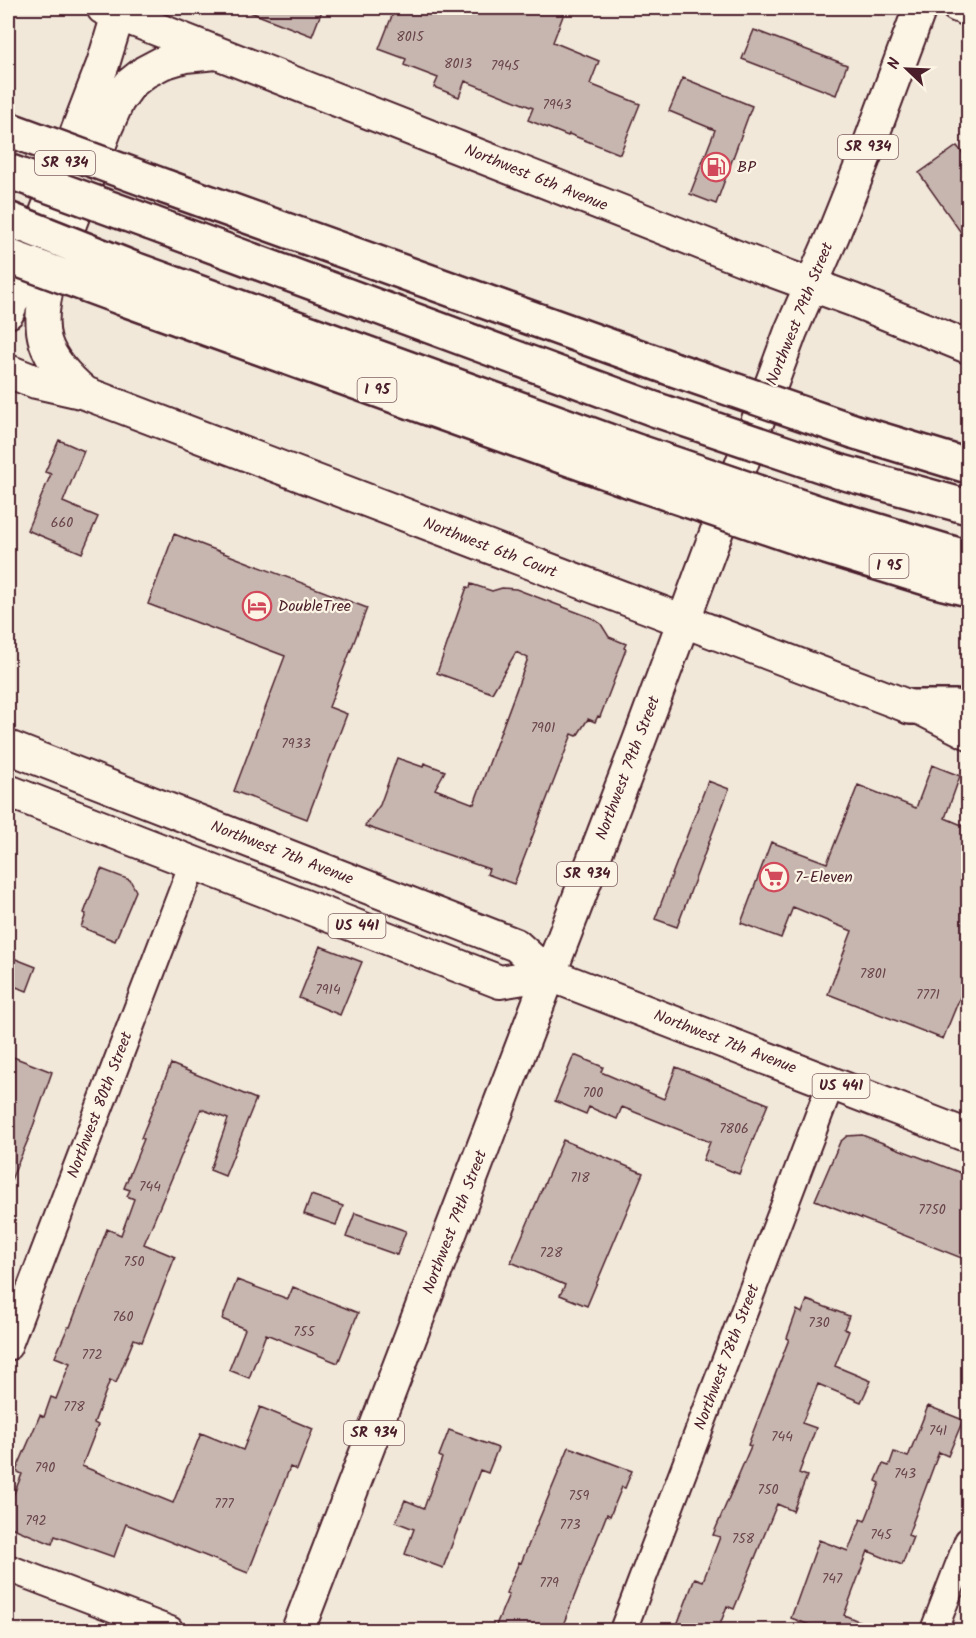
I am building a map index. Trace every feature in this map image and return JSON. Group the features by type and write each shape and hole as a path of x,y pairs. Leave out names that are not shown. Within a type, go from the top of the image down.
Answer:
{"highway":[{"path":"8,129 166,188 673,369 856,432 969,466"},
{"path":"8,171 654,409 837,471 969,507"},
{"path":"8,219 128,284"},
{"name":"I 95","path":"8,256 128,284 635,466 816,528 936,581 969,589"},
{"path":"816,528 969,558"},
{"path":"910,707 956,707 969,710"}],"main road":[{"name":"Northwest 79th Street","path":"298,1630 636,749 791,331 868,148 920,8"},
{"name":"Northwest 6th Avenue","path":"114,10 969,347"},
{"name":"SR 934","path":"8,312 103,64 114,10"},
{"path":"86,393 69,379 47,349 42,333 42,315 44,296 50,276 106,128 118,100 130,84 145,72 162,63 185,56 217,52"},
{"name":"Northwest 6th Court","path":"8,371 36,382 86,393 910,707"},
{"name":"Northwest 7th Avenue","path":"8,747 516,945 548,974 969,1136"},
{"name":"US 441","path":"8,791 500,982 548,974"}],"street":[{"path":"955,8 969,13"},
{"name":"Northwest 6th Court","path":"910,707 969,736"},
{"name":"Northwest 80th Street","path":"8,1347 193,863"},
{"name":"Northwest 78th Street","path":"623,1630 831,1083"},
{"path":"934,1630 969,1541"},
{"path":"8,1568 170,1630"}],"building":[{"path":"242,8 323,8 312,36"},
{"path":"395,8 566,8 553,42 599,61 590,84 640,104 620,154 528,120 533,108 465,81 459,97 434,87 438,78 404,65 406,59 379,49"},
{"path":"754,30 847,65 836,95 742,59"},
{"path":"683,78 752,106 716,204 690,194 715,130 669,111"},
{"path":"957,146 969,161 969,244 919,173"},
{"path":"59,440 84,451 63,502 98,517 82,553 27,530 51,474 45,472"},
{"path":"174,534 367,608 329,707 347,714 307,819 234,791 285,656 148,604"},
{"path":"471,584 492,591 502,588 516,589 592,618 601,624 609,637 626,644 600,717 598,716 595,722 588,719 577,736 572,734 514,884 487,874 489,869 365,826 380,805 397,758 423,767 424,763 445,771 435,789 474,804 528,658 516,652 492,693 437,673 467,587 470,588"},
{"path":"932,765 960,776 945,818 969,828 969,975 943,1039 828,994 852,931 793,907 781,938 741,923 771,842 827,863 858,785 916,808"},
{"path":"708,781 729,789 677,927 655,919"},
{"path":"101,869 130,880 136,891 115,941 81,927"},
{"path":"320,946 362,962 340,1015 299,998"},
{"path":"8,956 36,967 27,991 8,984"},
{"path":"8,1055 52,1072 30,1135 8,1187"},
{"path":"574,1055 603,1067 601,1072 664,1099 676,1067 768,1104 739,1174 703,1160 710,1142 622,1107 617,1119 589,1107 586,1114 555,1101"},
{"path":"171,1064 256,1099 225,1176 210,1170 228,1119 201,1109 144,1244 175,1257 142,1342 134,1339 116,1383 110,1380 94,1423 98,1425 82,1466 173,1503 201,1433 243,1450 260,1407 313,1429 297,1470 290,1467 248,1573 126,1524 114,1557 55,1536 52,1544 8,1526 8,1508 22,1474 16,1471 40,1415 44,1417 51,1397 56,1399 70,1363 55,1357 70,1327 107,1229 121,1235 134,1199 127,1196 130,1190 124,1188 144,1139 141,1138"},
{"path":"862,1135 969,1176 969,1261 815,1200 840,1142 847,1136"},
{"path":"563,1140 643,1173 587,1306 560,1295 565,1285 511,1262"},
{"path":"311,1195 343,1206 336,1225 304,1214"},
{"path":"355,1213 406,1231 397,1255 346,1237"},
{"path":"237,1280 288,1299 293,1287 358,1313 338,1363 266,1334 249,1378 229,1370 245,1329 222,1319"},
{"path":"807,1300 849,1316 844,1329 849,1331 835,1366 871,1381 861,1402 818,1384 802,1423 816,1428 799,1473 807,1476 793,1511 777,1504 734,1609 727,1606 718,1630 675,1630 695,1578 703,1581 720,1537 713,1535 751,1446 748,1445 789,1339 787,1338 797,1310 802,1313"},
{"path":"928,1406 963,1420 948,1456 939,1452 908,1535 913,1537 902,1565 868,1551 844,1615 880,1630 823,1630 791,1618 819,1540 848,1551 861,1519 865,1521 880,1483 876,1481 883,1464 889,1466 894,1452 908,1457"},
{"path":"449,1430 498,1448 488,1473 480,1470 443,1568 405,1554 414,1529 396,1522 405,1500 424,1508 442,1458 439,1456"},
{"path":"569,1447 632,1471 625,1488 622,1487 610,1516 607,1514 561,1630 494,1630 509,1594 506,1593 519,1562 521,1563"}],"place":[{"name":"BP","path":"716,167"},
{"name":"DoubleTree","path":"257,606"},
{"name":"7-Eleven","path":"774,877"}]}
